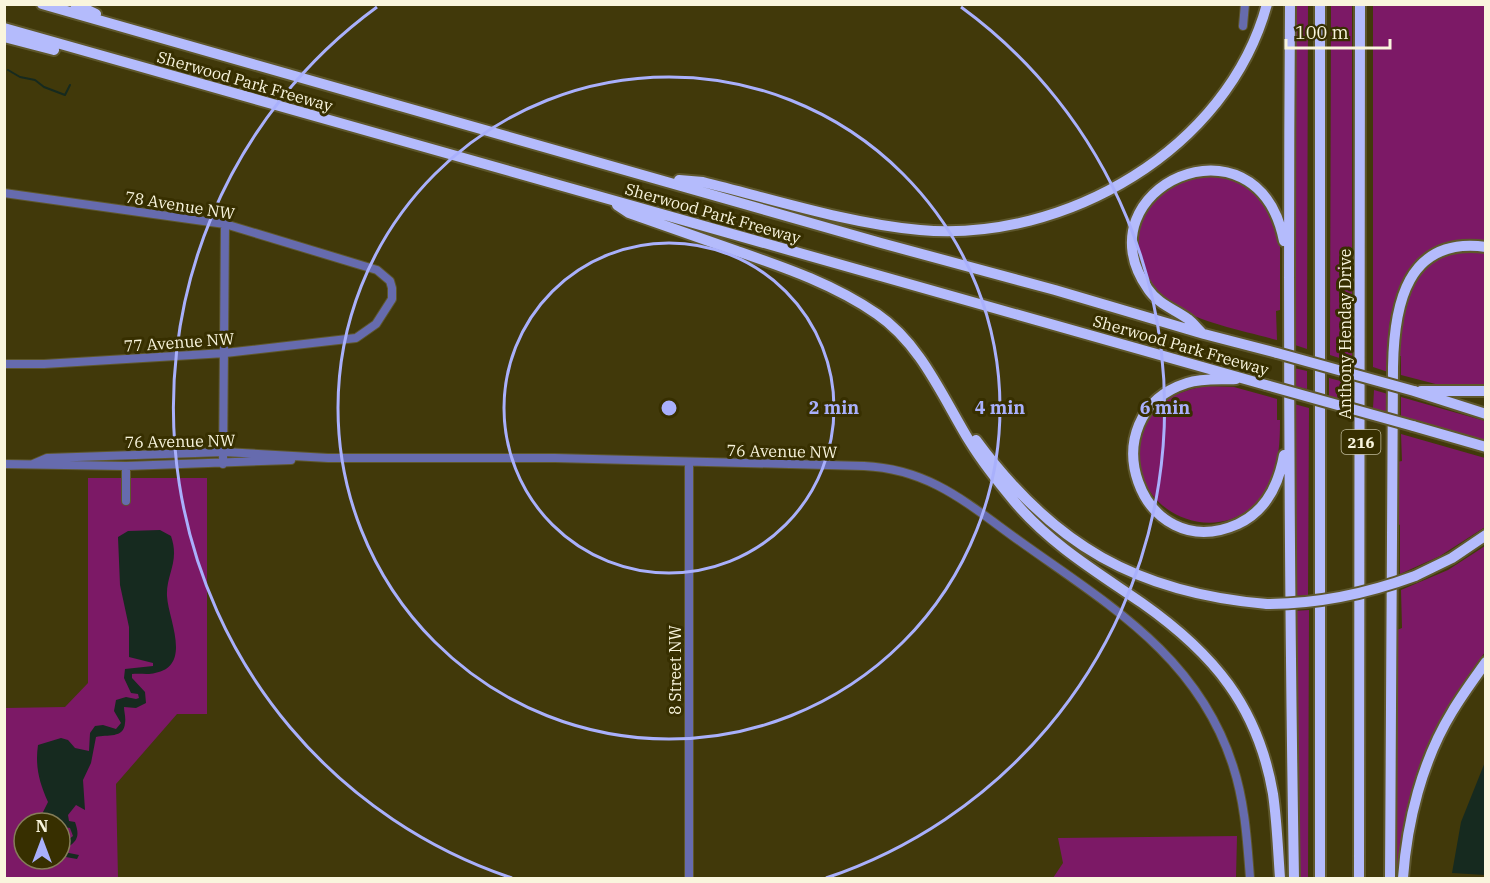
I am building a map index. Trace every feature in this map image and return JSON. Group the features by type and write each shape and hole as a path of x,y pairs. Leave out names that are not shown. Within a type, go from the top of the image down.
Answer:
{"highway":[{"name":"Sherwood Park Freeway","path":"42,4 881,243 1414,391"},
{"path":"75,4 131,31"},
{"path":"660,179 703,182 878,225 921,230 960,231 988,228 1059,211 1110,190 1139,172 1189,133 1208,114 1240,72 1259,31 1267,4"},
{"path":"1290,4 1288,263 1294,879"},
{"name":"Anthony Henday Drive","path":"1320,4 1320,879"},
{"name":"Anthony Henday Drive","path":"1359,879 1360,4"},
{"name":"Sherwood Park Freeway","path":"4,28 1485,447"},
{"path":"4,37 68,53 112,59"},
{"path":"1204,334 1188,319 1158,300 1149,291 1137,271 1133,251 1136,225 1146,202 1156,191 1177,177 1189,172 1204,170 1221,171 1248,181 1276,214 1281,226 1288,263"},
{"path":"609,199 629,213 795,271 851,297 879,316 897,332 912,348 982,460 1012,499 1038,527 1076,558 1182,634 1217,668 1230,685 1256,733 1269,776 1275,810 1280,879"},
{"path":"1390,879 1395,328 1402,295 1410,280 1428,259 1443,250 1457,246 1485,247"},
{"path":"1246,379 1189,382 1164,394 1150,409 1140,424 1133,452 1136,478 1150,504 1168,520 1189,529 1220,530 1242,522 1262,507 1269,497 1279,477 1289,440"},
{"path":"939,389 980,445 1020,493 1047,519 1081,544 1118,566 1160,584 1204,596 1267,604 1300,603 1348,597 1371,592 1415,576 1452,558 1485,535"},
{"path":"1414,391 1485,391"},
{"path":"1414,391 1485,414"},
{"path":"1403,879 1413,816 1427,765 1450,714 1485,663"}],"street":[{"path":"1243,26 1245,4"},
{"name":"78 Avenue NW","path":"4,193 225,225 381,272 390,281 392,299 376,324 356,338"},
{"path":"224,464 225,225"},
{"name":"77 Avenue NW","path":"4,364 44,364 225,353 356,338"},
{"name":"76 Avenue NW","path":"33,464 47,458 224,452 328,458 555,458 874,466 897,469 948,490 1123,616 1151,639 1173,662 1190,682 1210,714 1233,765 1244,812 1250,879"},
{"name":"76 Avenue NW","path":"4,464 126,466 224,464 328,458"},
{"name":"8 Street NW","path":"689,462 690,879"},
{"path":"126,466 126,501"}],"shaded area":[{"path":"1294,5 1308,5 1307,349 1295,345"},
{"path":"1331,5 1352,5 1352,362 1330,355"},
{"path":"1373,5 1486,5 1485,242 1467,241 1451,244 1424,256 1413,266 1397,294 1390,319 1388,372 1373,367"},
{"path":"1204,174 1233,179 1263,201 1280,243 1280,310 1276,311 1277,340 1223,326 1184,311 1161,295 1144,268 1139,253 1139,237 1141,222 1148,208 1173,183"},
{"path":"1455,251 1485,252 1485,386 1447,387 1401,375 1401,356 1396,356 1399,316 1419,273 1435,260"},
{"path":"1294,368 1307,371 1307,389 1294,386"},
{"path":"1329,378 1352,384 1352,402 1329,397"},
{"path":"1208,386 1234,387 1277,399 1277,420 1280,420 1280,428 1273,476 1252,507 1230,520 1205,523 1181,517 1160,504 1146,484 1139,459 1144,430 1154,411 1178,394"},
{"path":"1374,390 1388,394 1388,412 1373,408"},
{"path":"1401,397 1485,421 1485,440 1401,416"},
{"path":"1294,404 1309,408 1308,595 1294,596"},
{"path":"1401,434 1485,458 1485,527 1440,556 1400,574 1400,525 1396,523 1397,462 1402,461"},
{"path":"88,478 207,478 207,714 177,714 116,784 118,878 5,878 5,708 65,707 88,683"},
{"path":"160,530 171,536 174,553 167,596 176,640 176,652 173,661 166,669 150,674 132,674 132,678 145,692 146,703 136,708 124,707 125,721 122,732 96,737 91,763 83,780 85,810 76,805 71,811 44,811 48,802 38,774 38,745 61,738 68,740 75,748 89,751 90,733 95,726 103,725 116,729 121,723 114,711 116,700 126,697 139,698 138,694 131,693 124,678 125,669 153,666 153,663 129,657 129,627 120,585 118,537 128,531"},
{"path":"1485,546 1485,652 1446,713 1426,758 1400,878 1396,878 1397,630 1402,628 1401,590 1448,570"},
{"path":"1309,610 1308,878 1298,878 1294,611"},
{"path":"1485,762 1485,875 1452,873 1461,822"},
{"path":"72,822 75,822 77,838 72,844"},
{"path":"1237,836 1236,878 1053,878 1063,863 1058,838"},
{"path":"72,854 79,855 77,859 72,858"}],"waterway":[{"path":"8,70 65,95 70,85"}]}
